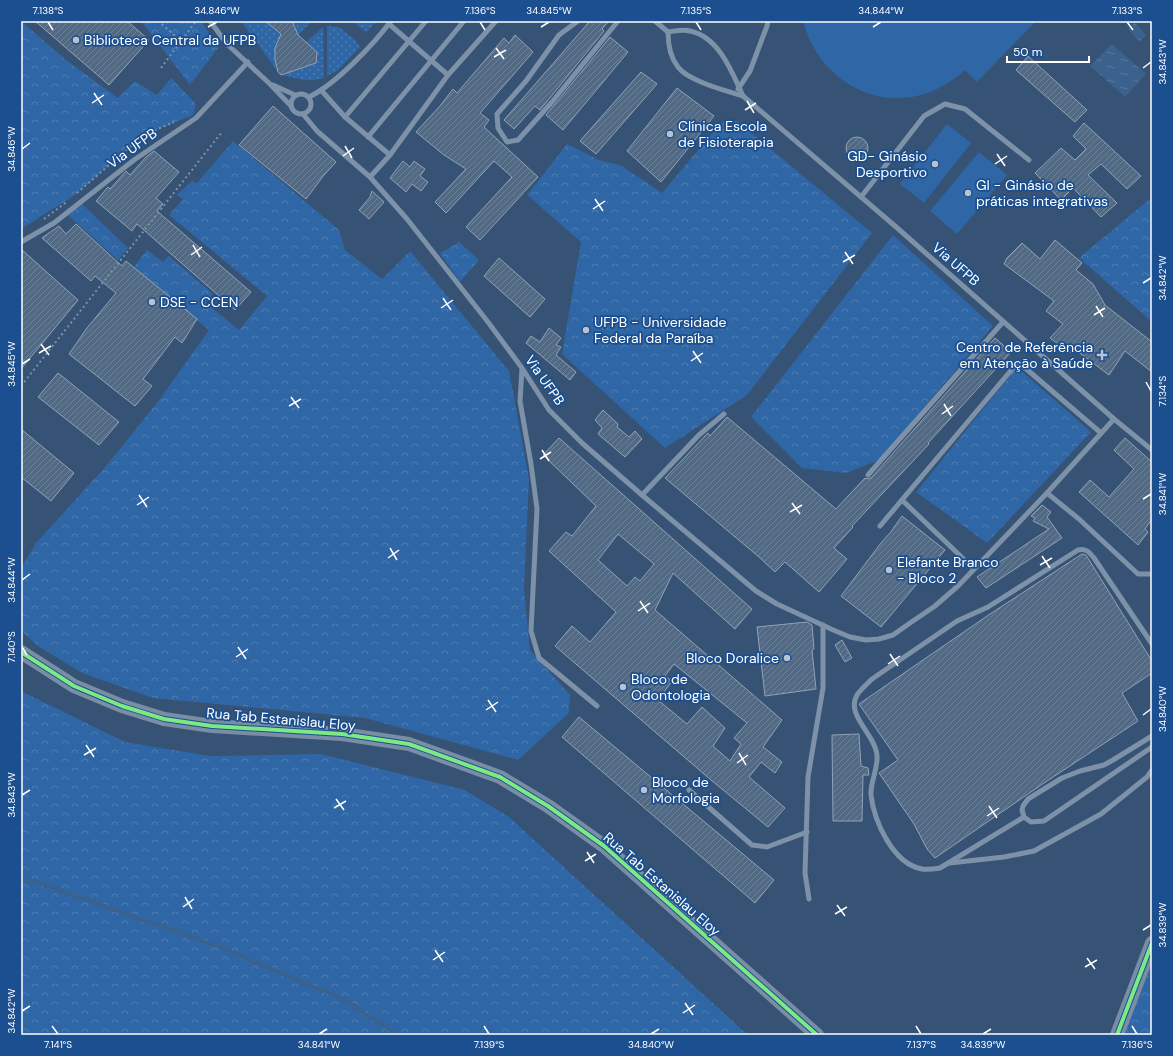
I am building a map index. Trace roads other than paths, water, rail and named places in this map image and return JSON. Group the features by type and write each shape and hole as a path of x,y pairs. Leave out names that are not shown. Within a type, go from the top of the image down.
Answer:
{"street":[{"name":"Rua Tab Estanislau Eloy","path":"21,652 74,686 122,706 164,719 212,726 342,734 408,744 500,777 548,806 604,846 817,1035"},
{"path":"1117,1034 1152,943"}],"lane":[{"path":"210,21 227,44 248,62 291,106 294,111 303,114 311,108 311,101 309,97 301,93 295,95 291,101 291,106"},
{"path":"345,117 426,21"},
{"path":"368,137 464,21"},
{"path":"370,177 390,155 448,75 496,21"},
{"path":"578,21 559,35 526,81 497,114 498,128 507,142 518,140 552,102 618,21"},
{"path":"655,21 668,32"},
{"path":"735,94 750,71 768,21"},
{"path":"309,97 321,90 349,66 382,33 390,22 448,75"},
{"name":"Via UFPB","path":"743,96 688,76 678,69 670,52 668,32 689,30 702,35 712,43 733,74 743,96 861,197 1114,419 1152,450"},
{"name":"Via UFPB","path":"21,242 54,223 134,160 196,118 248,62"},
{"path":"270,84 295,95"},
{"path":"321,90 345,117 390,155"},
{"path":"861,197 924,116 945,104 965,109 1029,160"},
{"name":"Via UFPB","path":"303,114 317,131 370,177 407,219 488,322 522,368 549,410 582,443 756,591 778,604 823,626 866,640 880,639 893,635 935,606 974,569 1047,493 1114,419"},
{"path":"868,476 1004,322"},
{"path":"880,526 1014,367 1019,365 1024,367 1101,433"},
{"path":"522,368 520,400 532,464 538,509 531,631 539,658 597,706"},
{"path":"642,494 699,435 724,414"},
{"path":"1047,493 1079,519 1138,574 1152,574"},
{"path":"902,500 974,569"},
{"path":"1024,817 940,868 930,870 921,869 911,865 898,855 880,828 874,811 871,793 877,767 877,755 873,741 862,726 855,708 856,696 872,679 957,621 988,607 1078,550 1083,549 1087,550 1094,558 1152,644"},
{"path":"809,899 805,873 808,777 824,688 823,626"},
{"path":"1152,736 1104,765 1080,771 1062,778 1028,799 1022,810 1024,817 1030,822 1044,820 1152,747"},
{"path":"947,863 1004,857 1034,851 1101,814 1147,777 1152,770"},
{"path":"689,790 752,844 767,847 807,832"}],"water":[{"path":"1134,22 1146,35 1140,42 1128,29"},
{"path":"1112,44 1146,74 1125,97 1090,66"}],"waterway":[{"path":"21,878 45,885 217,946 343,999 398,1035"}],"place":[{"name":"Biblioteca Central da UFPB","path":"76,40"},
{"name":"Clínica Escola de Fisioterapia","path":"670,134"},
{"name":"GD- Ginásio Desportivo","path":"935,164"},
{"name":"GI - Ginásio de práticas integrativas","path":"968,193"},
{"name":"DSE - CCEN","path":"152,302"},
{"name":"UFPB - Universidade Federal da Paraíba","path":"586,330"},
{"name":"Centro de Referência em Atenção à Saúde","path":"1102,355"},
{"name":"Elefante Branco - Bloco 2","path":"889,570"},
{"name":"Bloco Doralice","path":"787,658"},
{"name":"Bloco de Odontologia","path":"623,687"},
{"name":"Bloco de Morfologia","path":"644,790"}]}
